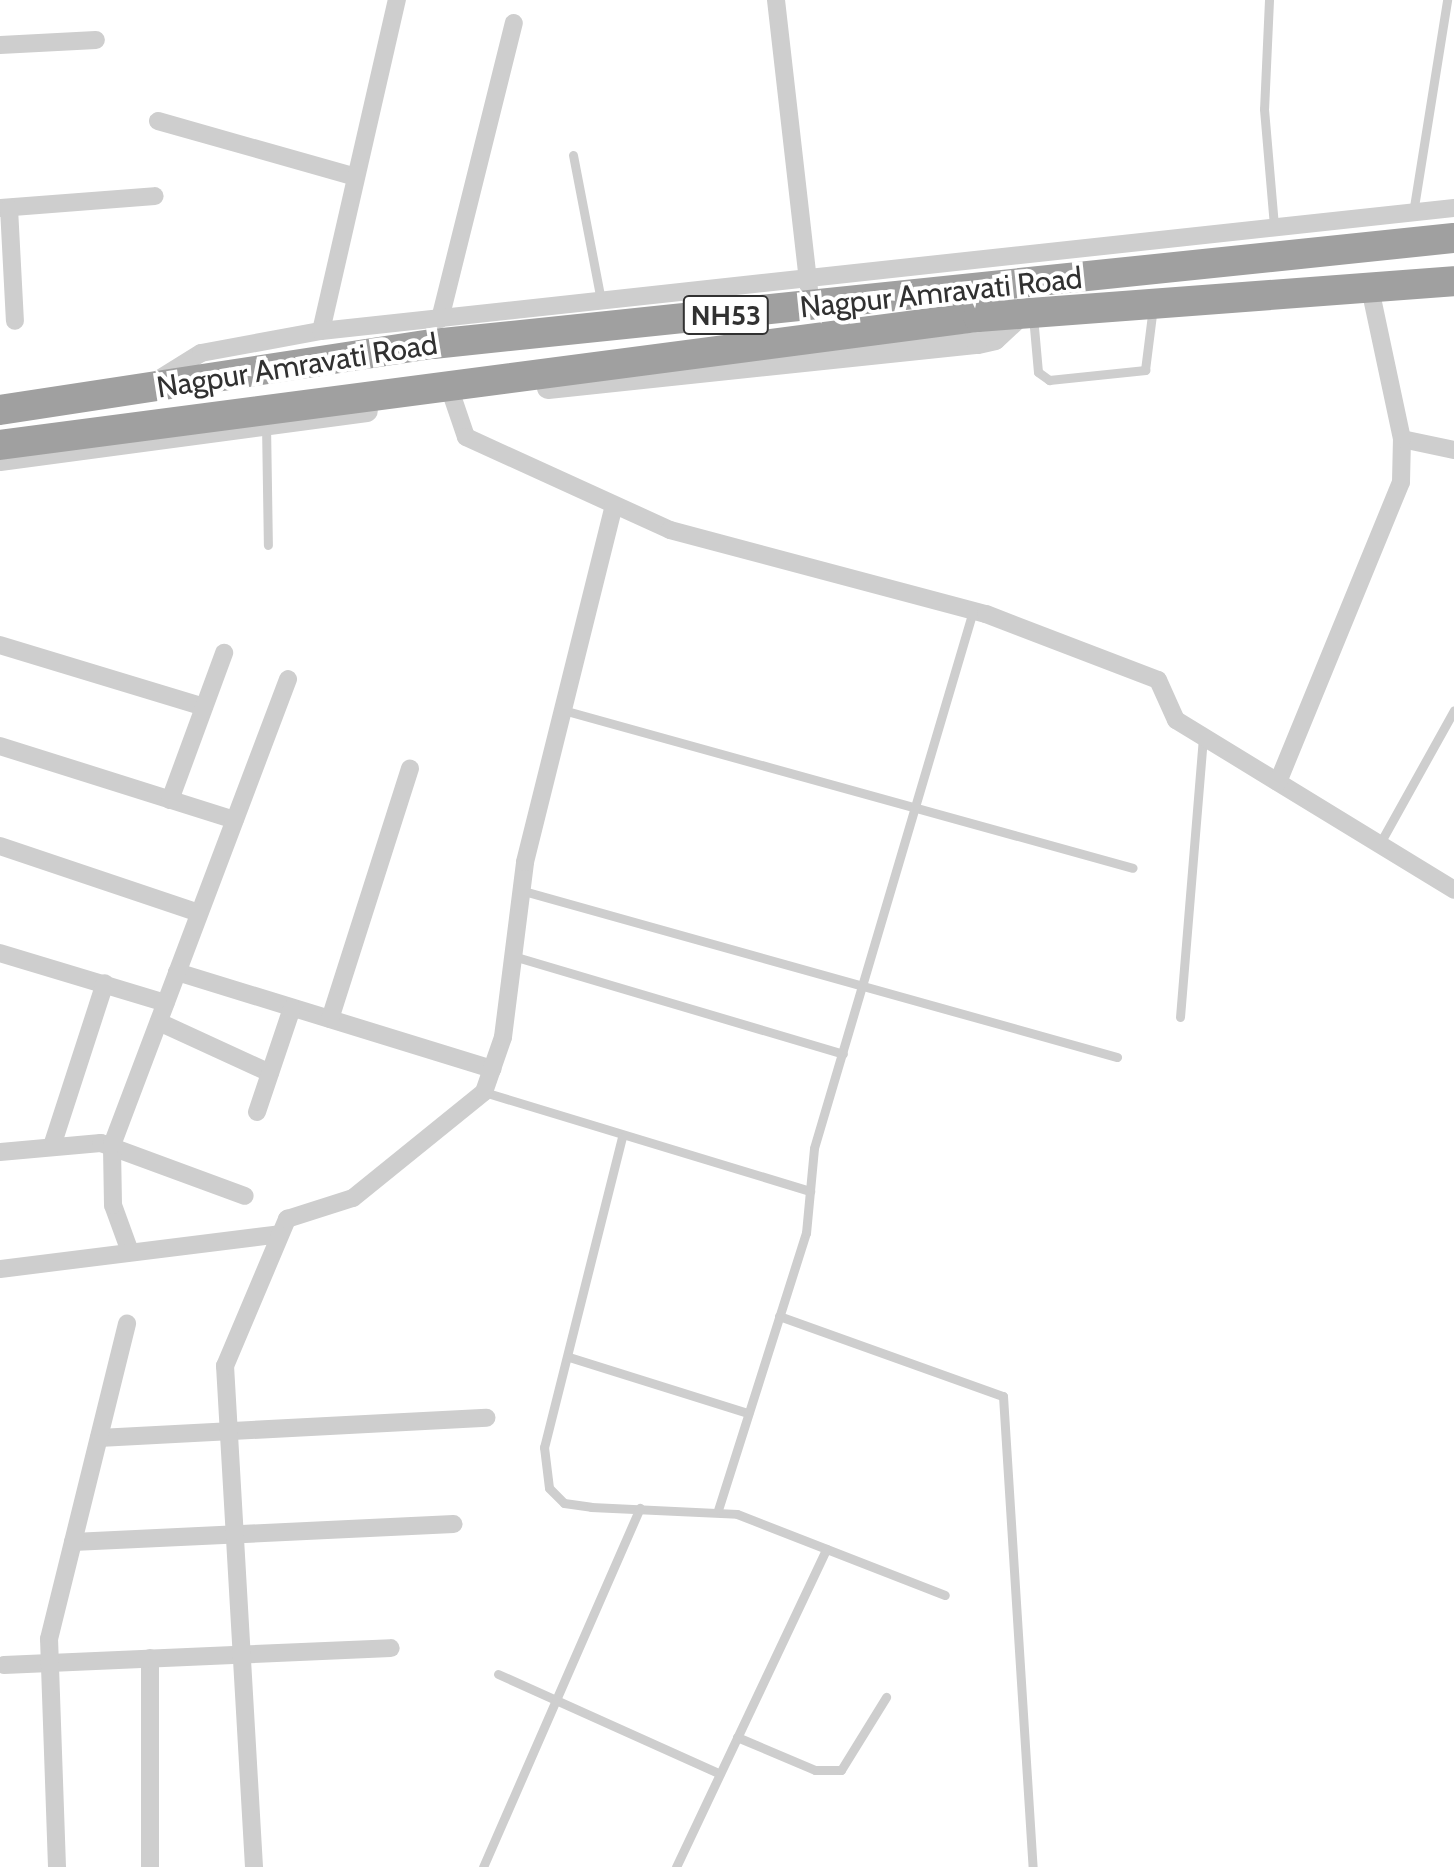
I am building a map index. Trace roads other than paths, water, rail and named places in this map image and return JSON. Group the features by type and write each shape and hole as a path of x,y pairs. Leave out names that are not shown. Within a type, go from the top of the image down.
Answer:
{"highway":[{"name":"Nagpur Amravati Road","path":"0,410 433,344 1454,238"},
{"name":"Nagpur Amravati Road","path":"0,445 266,420 450,391 1028,313 1454,281"}],"street":[{"path":"321,331 353,176 397,0"},
{"path":"776,0 811,307"},
{"path":"440,319 514,23"},
{"path":"0,45 96,40"},
{"path":"158,121 353,176"},
{"path":"15,321 4,208 155,196"},
{"path":"144,389 201,353 321,331 807,273 1454,208"},
{"path":"1278,782 1389,527 1401,482 1402,439 1370,288"},
{"path":"450,391 466,437 670,530 973,611 1158,680 1176,720 1454,890"},
{"path":"0,460 266,420"},
{"path":"1402,439 1454,450"},
{"path":"254,1867 225,1366 280,1234 292,1215 353,1198 484,1092 492,1069 513,956 520,890 614,506"},
{"path":"0,645 204,707"},
{"path":"170,800 224,653"},
{"path":"129,1249 113,1205 112,1145 288,679"},
{"path":"0,746 235,820"},
{"path":"330,1019 410,768"},
{"path":"0,846 199,913"},
{"path":"1,957 105,983 166,1003"},
{"path":"177,972 492,1069"},
{"path":"52,1146 105,983"},
{"path":"257,1112 292,1008"},
{"path":"159,1022 270,1073"},
{"path":"0,1152 52,1146 112,1145 245,1196"},
{"path":"0,1269 129,1249 280,1234"},
{"path":"57,1867 49,1663 73,1542 127,1323"},
{"path":"99,1438 228,1434 486,1418"},
{"path":"73,1542 454,1524"},
{"path":"4,1665 391,1648"},
{"path":"150,1658 150,1867"}],"lane":[{"path":"1269,0 1264,109 1274,226"},
{"path":"1413,213 1447,0"},
{"path":"573,155 601,300"},
{"path":"1028,313 1038,372 1049,380 1145,370 1154,304"},
{"path":"266,420 268,545"},
{"path":"718,1510 806,1233 814,1148 973,611"},
{"path":"563,710 1133,868"},
{"path":"1379,845 1454,710"},
{"path":"1180,1017 1203,737"},
{"path":"520,890 862,991 1117,1057"},
{"path":"513,956 843,1054"},
{"path":"484,1092 622,1137 810,1191"},
{"path":"622,1137 544,1447 549,1488 564,1503 718,1510 945,1595"},
{"path":"779,1316 1003,1396 1033,1867"},
{"path":"569,1357 748,1413"},
{"path":"483,1867 640,1508"},
{"path":"676,1867 826,1549"},
{"path":"498,1674 720,1774"},
{"path":"737,1737 815,1770 841,1770 886,1697"}]}
